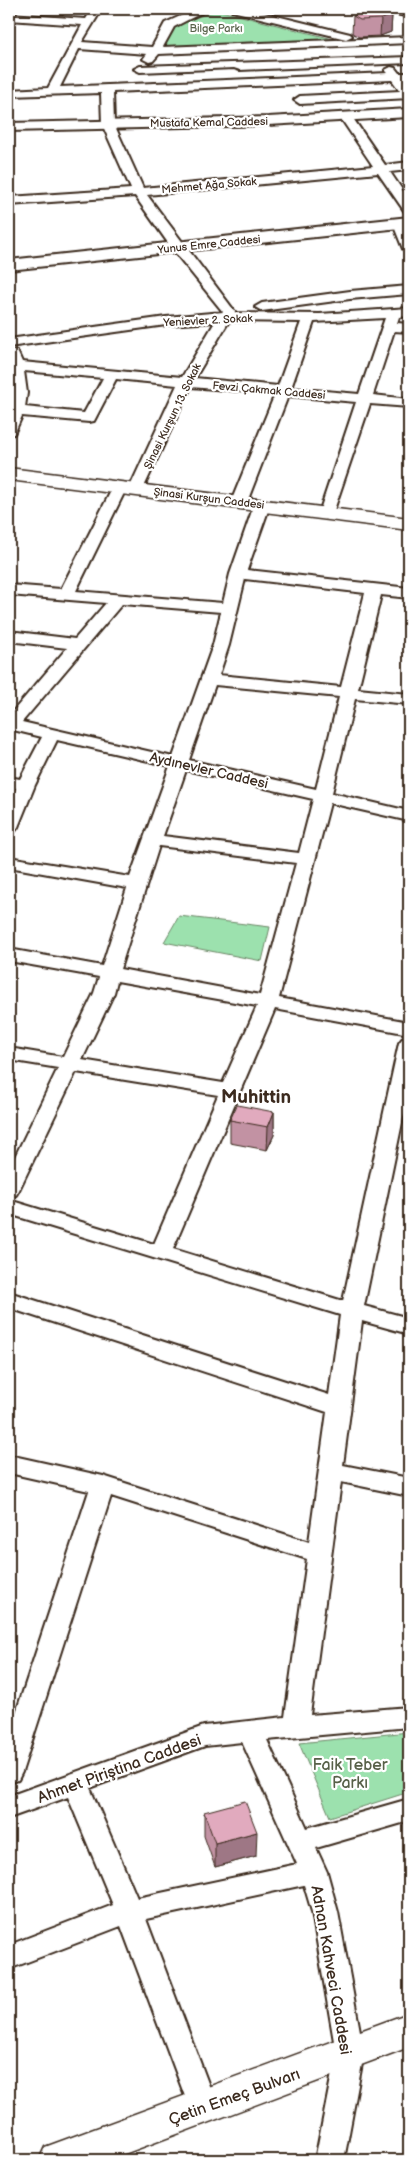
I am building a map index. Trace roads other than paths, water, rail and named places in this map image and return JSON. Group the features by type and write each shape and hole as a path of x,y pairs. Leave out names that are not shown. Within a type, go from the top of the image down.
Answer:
{"main road":[{"name":"Şinasi Kurşun Caddesi","path":"9,474 409,524"},
{"name":"Çetin Emeç Bulvarı","path":"59,2160 409,2030"}],"street":[{"path":"52,91 88,22 97,9"},
{"path":"134,88 140,69 156,51 169,25 204,9"},
{"path":"236,9 368,42 386,62 409,94"},
{"path":"392,9 409,14"},
{"path":"9,17 88,22"},
{"path":"75,46 156,51 409,40"},
{"path":"329,43 366,116"},
{"path":"278,46 308,119"},
{"path":"217,48 225,66"},
{"path":"140,69 286,66 409,60"},
{"path":"9,92 348,80 409,76"},
{"path":"107,89 108,124 138,192 228,314 350,295 409,290"},
{"path":"300,100 409,94"},
{"name":"Mustafa Kemal Caddesi","path":"9,127 308,119 409,113"},
{"path":"346,117 409,209"},
{"name":"Mehmet Ağa Sokak","path":"9,202 138,192 409,166"},
{"path":"404,223 409,247"},
{"name":"Yunus Emre Caddesi","path":"9,265 404,223"},
{"name":"Yenievler 2. Sokak","path":"9,344 228,314 391,320 409,312"},
{"name":"Şinasi Kurşun 13. Sokak","path":"66,595 186,382 228,314"},
{"path":"239,502 283,391 309,318"},
{"path":"327,513 391,320 409,328"},
{"path":"9,344 20,387 9,432"},
{"name":"Fevzi Çakmak Caddesi","path":"13,365 111,376 409,402"},
{"path":"14,410 89,418 111,376"},
{"path":"9,1190 104,993 152,840 221,645 238,574 262,505"},
{"path":"238,574 409,593"},
{"path":"161,1253 268,1002 307,859 374,589"},
{"path":"9,590 230,608"},
{"path":"10,724 118,599"},
{"path":"9,637 80,645"},
{"path":"209,679 409,699"},
{"name":"Aydınevler Caddesi","path":"10,724 409,816"},
{"path":"9,827 26,785 52,734"},
{"path":"9,782 26,785"},
{"path":"152,840 307,859"},
{"path":"9,862 138,884"},
{"path":"9,954 409,1028"},
{"path":"296,1726 352,1311 409,1043"},
{"path":"9,1054 230,1091"},
{"path":"9,1206 352,1311 409,1326"},
{"path":"9,1300 339,1407"},
{"path":"9,1464 103,1486 319,1554"},
{"path":"330,1471 409,1487"},
{"path":"9,1772 103,1486"},
{"name":"Ahmet Piriştina Caddesi","path":"9,1807 204,1736 409,1717"},
{"name":"Adnan Kahveci Caddesi","path":"250,1731 314,1872 325,1912 350,2053 330,2160"},
{"path":"75,1783 129,1911 203,2107"},
{"path":"300,1841 409,1810"},
{"path":"9,1957 23,1950 129,1911 314,1872"}],"district":[{"name":"Muhittin","path":"256,1096"}],"park label":[{"name":"Bilge Parkı","path":"216,28"},
{"name":"Faik Teber Parkı","path":"350,1773"}]}
